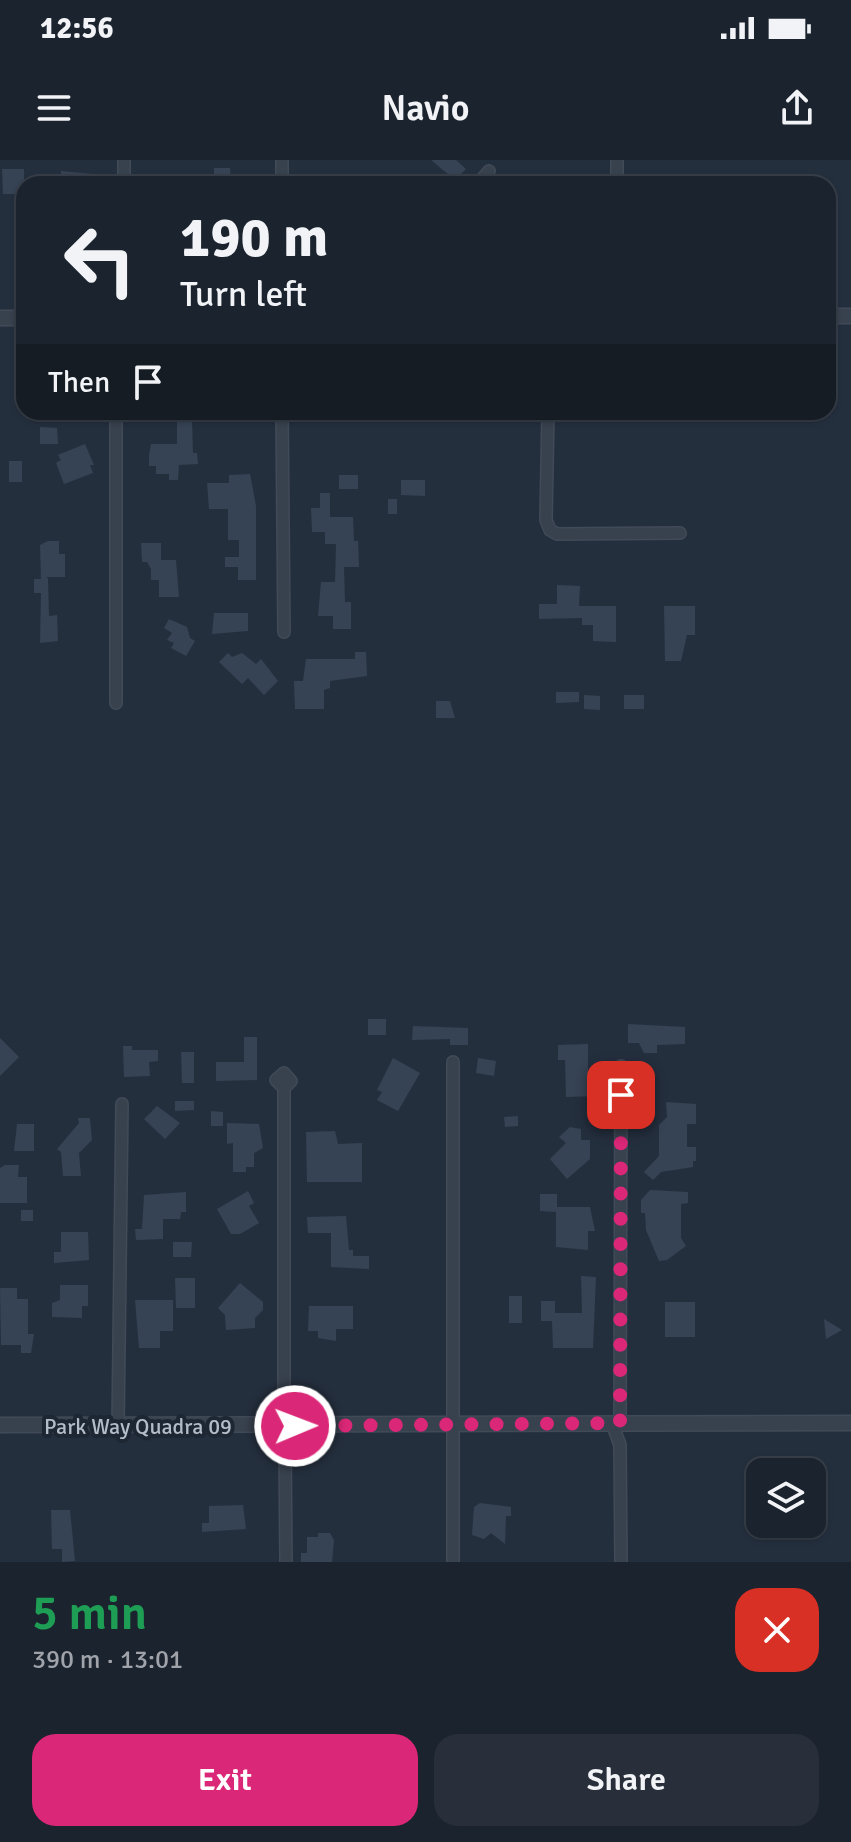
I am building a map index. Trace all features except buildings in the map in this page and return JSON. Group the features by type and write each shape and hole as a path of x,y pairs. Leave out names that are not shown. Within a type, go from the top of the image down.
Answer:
{"street":[{"path":"485,176 489,171"},
{"path":"116,420 116,703"},
{"path":"282,420 284,632"},
{"path":"548,420 546,520 550,530 557,534 680,533"},
{"path":"453,1062 450,1424 453,1562"},
{"path":"621,1066 621,1562"},
{"path":"284,1088 283,1426 286,1562"},
{"path":"118,1426 122,1104"},
{"name":"Park Way Quadra 09","path":"0,1425 851,1423"},
{"path":"283,1426 285,1445"}],"route":[{"path":"295,1426 620,1423 621,1095"}]}
